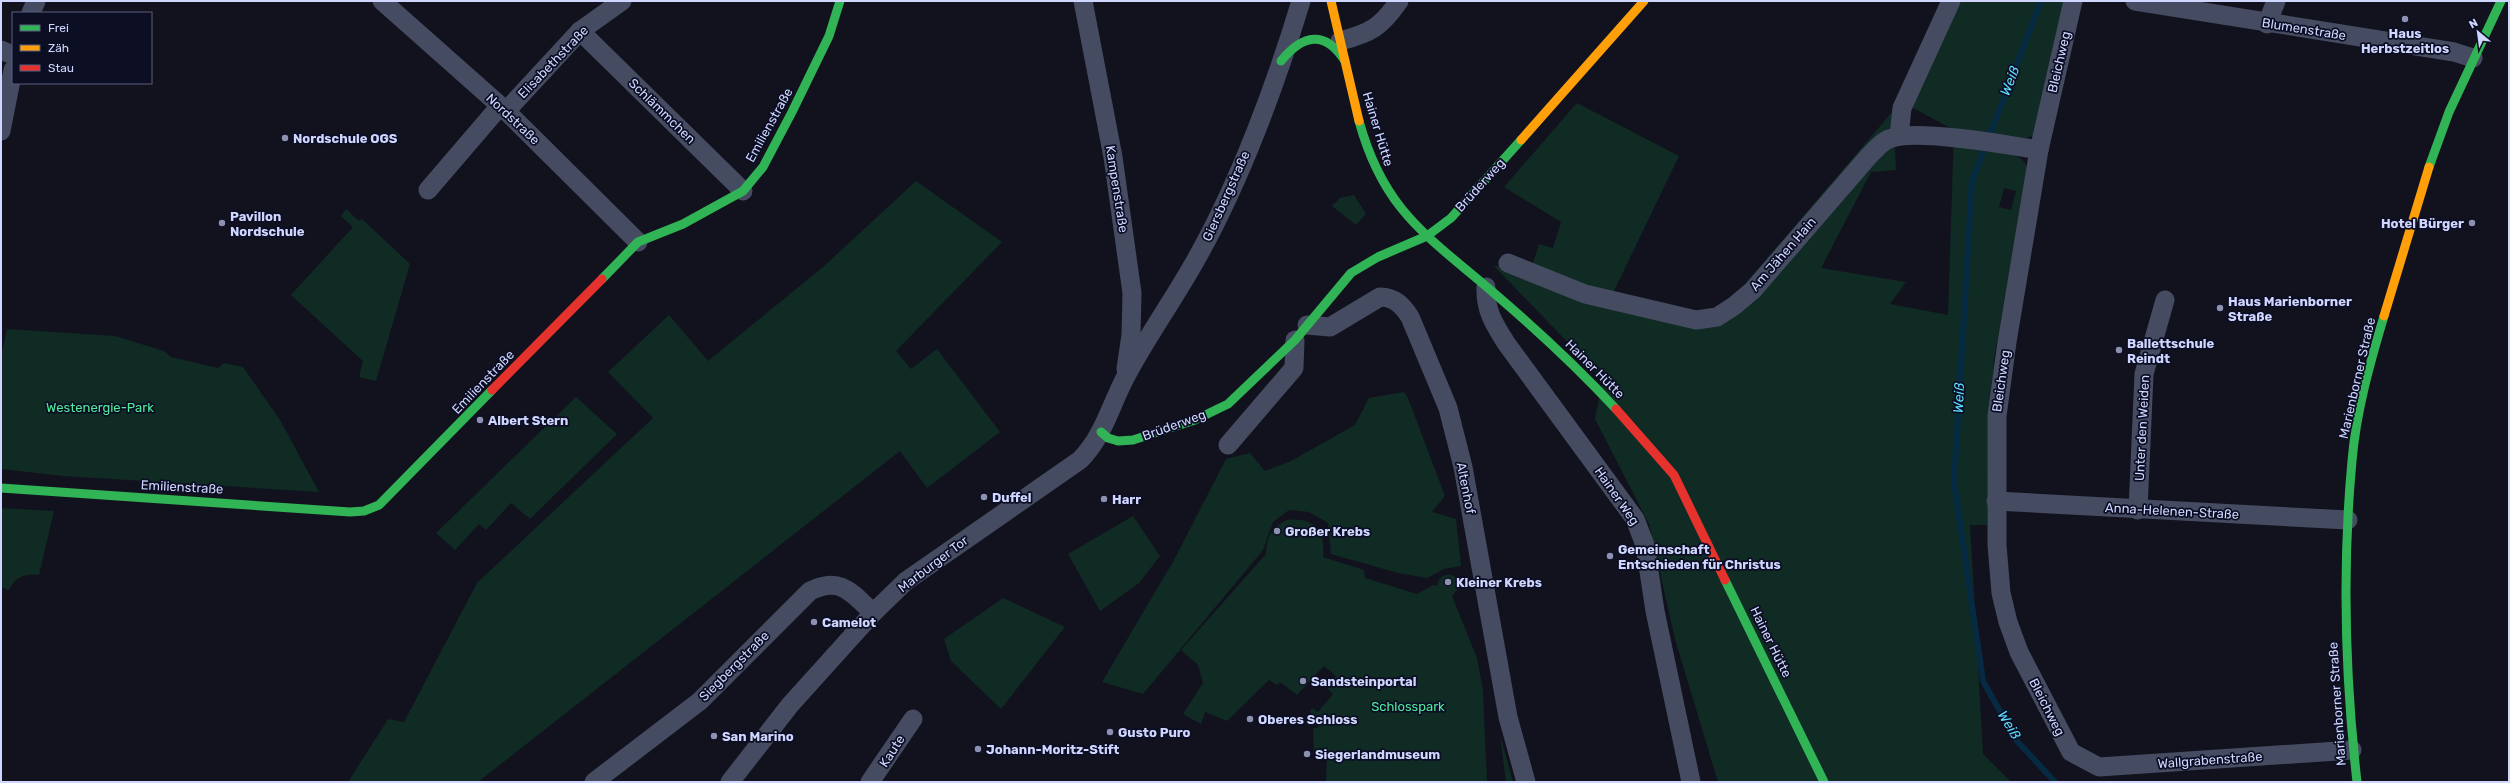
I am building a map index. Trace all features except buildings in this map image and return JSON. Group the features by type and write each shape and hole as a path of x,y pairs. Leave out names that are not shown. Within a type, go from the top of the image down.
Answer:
{"street":[{"path":"31,12 36,1"},
{"name":"Nordstraße","path":"382,1 503,109 638,242"},
{"name":"Elisabethstraße","path":"428,190 503,109 580,31 622,1"},
{"name":"Emilienstraße","path":"1,488 364,511 379,505 387,499 638,242 683,224 743,190 763,167 792,112 829,36 840,1"},
{"name":"Kampenstraße","path":"1083,1 1113,156 1132,293 1131,335 1125,378"},
{"name":"Giersbergstraße","path":"1125,378 1199,255 1237,176 1282,61 1301,1"},
{"name":"Hainer Hütte","path":"1331,1 1361,123 1378,172 1401,211 1427,236 1552,345 1640,433 1674,475 1700,524 1824,782"},
{"path":"1340,41 1365,34 1376,28 1386,20 1399,1"},
{"name":"Brüderweg","path":"1101,432 1118,440 1133,440 1195,420 1228,404 1295,340 1350,273 1378,257 1427,236 1452,218 1644,1"},
{"path":"1899,136 1902,108 1951,1"},
{"name":"Bleichweg","path":"2071,752 2022,658 2008,622 2001,593 1996,545 1996,416 2039,150 2073,1"},
{"name":"Blumenstraße","path":"2135,1 2267,24 2454,52 2473,58"},
{"path":"2267,24 2276,1"},
{"name":"Marienborner Straße","path":"2357,782 2352,750 2346,639 2348,520 2352,460 2374,349 2429,167 2473,58 2501,1"},
{"name":"Schlämmchen","path":"580,31 743,190"},
{"path":"1282,61 1290,49 1302,41 1316,38 1328,41 1338,49 1345,62"},
{"path":"1,50 12,55"},
{"path":"1,131 12,75"},
{"name":"Am Jähen Hain","path":"1508,264 1585,294 1696,320 1717,317 1734,306 1753,290 1868,157 1888,139 1899,136 1948,138 2039,150"},
{"name":"Hainer Weg","path":"1486,287 1485,302 1490,318 1506,343 1635,518 1642,533 1655,611 1691,782"},
{"name":"Altenhof","path":"1307,325 1330,327 1380,297 1388,297 1395,300 1403,306 1410,317 1448,408 1463,467 1508,717 1526,782"},
{"name":"Unter den Weiden","path":"2138,510 2144,374 2165,300"},
{"path":"1228,445 1294,368 1295,340"},
{"name":"Marburger Tor","path":"730,782 790,705 874,613 906,581 1080,460 1096,442 1125,378"},
{"name":"Anna-Helenen-Straße","path":"1996,501 2138,510 2348,520"},
{"name":"Siegbergstraße","path":"594,782 700,700 810,591 819,587 840,586 849,589 874,613"},
{"name":"Kaute","path":"870,782 913,719"},
{"name":"Wallgrabenstraße","path":"2071,752 2099,767 2352,750"}],"green space":[{"path":"1943,1 2065,1 2035,135 1990,151 2018,157 2022,159 2027,168 1994,359 1988,469 1987,525 1970,525 1983,754 2011,782 1718,782 1675,639 1649,524 1595,419 1603,379 1494,266 1532,266 1539,244 1553,248 1561,222 1504,187 1577,103 1679,156 1613,293 1715,319 1893,111 1896,170 1871,172 1821,268 1906,282 1890,304 1948,315 1954,130 1902,102","holes":["2004,188 2016,191 2011,210 1999,207"]},
{"path":"916,181 1002,242 896,351 911,369 937,349 1000,432 927,488 900,451 478,782 348,782 388,719 404,722 477,583 653,418 608,372 669,315 708,361 823,267"},
{"path":"1354,195 1366,214 1356,225 1332,206 1340,198"},
{"path":"346,209 359,221 362,219 410,264 376,381 359,377 363,361 291,295 353,227 341,216"},
{"name":"Westenergie-Park","path":"7,329 115,336 164,351 171,357 218,368 224,363 243,367 280,420 319,492 64,476 1,469 1,356"},
{"path":"1404,392 1408,398 1445,496 1432,512 1456,519 1461,566 1444,569 1427,578 1398,573 1331,554 1328,523 1309,512 1289,510 1273,522 1263,550 1143,694 1102,682 1174,560 1226,459 1250,453 1265,471 1291,461 1355,425 1369,398"},
{"path":"576,397 617,434 530,519 511,503 486,530 479,524 455,550 436,533"},
{"path":"1,508 54,511 39,575 25,575 17,579 9,590 1,587"},
{"path":"1133,516 1160,556 1139,583 1100,611 1068,554"},
{"name":"Schlosspark","path":"1296,519 1311,523 1320,533 1323,557 1364,570 1365,578 1417,594 1433,585 1437,586 1439,581 1445,575 1449,574 1456,578 1459,587 1452,596 1477,658 1483,690 1487,782 1326,782 1327,754 1314,753 1313,729 1319,727 1310,712 1312,708 1318,712 1333,694 1326,687 1336,676 1324,666 1297,695 1280,682 1277,685 1269,680 1227,721 1205,712 1201,724 1183,714 1203,683 1198,665 1181,650 1266,554 1270,534 1277,526 1287,520"},
{"path":"1003,598 1065,627 1001,709 951,661 944,639"},
{"path":"1500,735 1513,782 1506,782"}],"waterway":[{"name":"Weiß","path":"2041,1 1972,181 1954,481 1983,681 2016,740 2055,782"}],"traffic: fast":[{"path":"602,279 638,242 683,224 743,191 763,167 792,112 829,36 840,1"},
{"path":"2429,167 2449,112 2501,1"},
{"path":"1281,61 1297,45 1314,39 1322,40 1330,44 1345,61"},
{"path":"1359,121 1369,152 1381,178 1395,200 1411,220 1429,238 1542,335 1616,409"},
{"path":"1101,432 1108,438 1118,441 1133,440 1195,420 1228,404 1295,340 1351,273 1378,257 1427,236 1451,218 1521,140"},
{"path":"2357,782 2350,702 2346,622 2349,501 2354,443 2360,406 2384,316"},
{"path":"1,488 350,512 364,511 379,505 492,390"},
{"path":"1725,580 1824,782"}],"traffic: slow":[{"path":"1331,1 1359,121"},
{"path":"1521,140 1644,1"},
{"path":"2384,316 2429,167"}],"traffic: jam":[{"path":"492,390 602,279"},
{"path":"1616,409 1674,475 1725,580"}],"place":[{"name":"Haus Herbstzeitlos","path":"2405,19"},
{"name":"Nordschule OGS","path":"285,138"},
{"name":"Pavillon Nordschule","path":"222,223"},
{"name":"Hotel Bürger","path":"2472,223"},
{"name":"Haus Marienborner Straße","path":"2220,308"},
{"name":"Ballettschule Reindt","path":"2119,350"},
{"name":"Albert Stern","path":"480,420"},
{"name":"Duffel","path":"984,497"},
{"name":"Harr","path":"1104,499"},
{"name":"Großer Krebs","path":"1277,531"},
{"name":"Gemeinschaft Entschieden für Christus","path":"1610,556"},
{"name":"Kleiner Krebs","path":"1448,582"},
{"name":"Camelot","path":"814,622"},
{"name":"Sandsteinportal","path":"1303,681"},
{"name":"Oberes Schloss","path":"1250,719"},
{"name":"Gusto Puro","path":"1110,732"},
{"name":"San Marino","path":"714,736"},
{"name":"Johann-Moritz-Stift","path":"978,749"},
{"name":"Siegerlandmuseum","path":"1307,754"}]}
